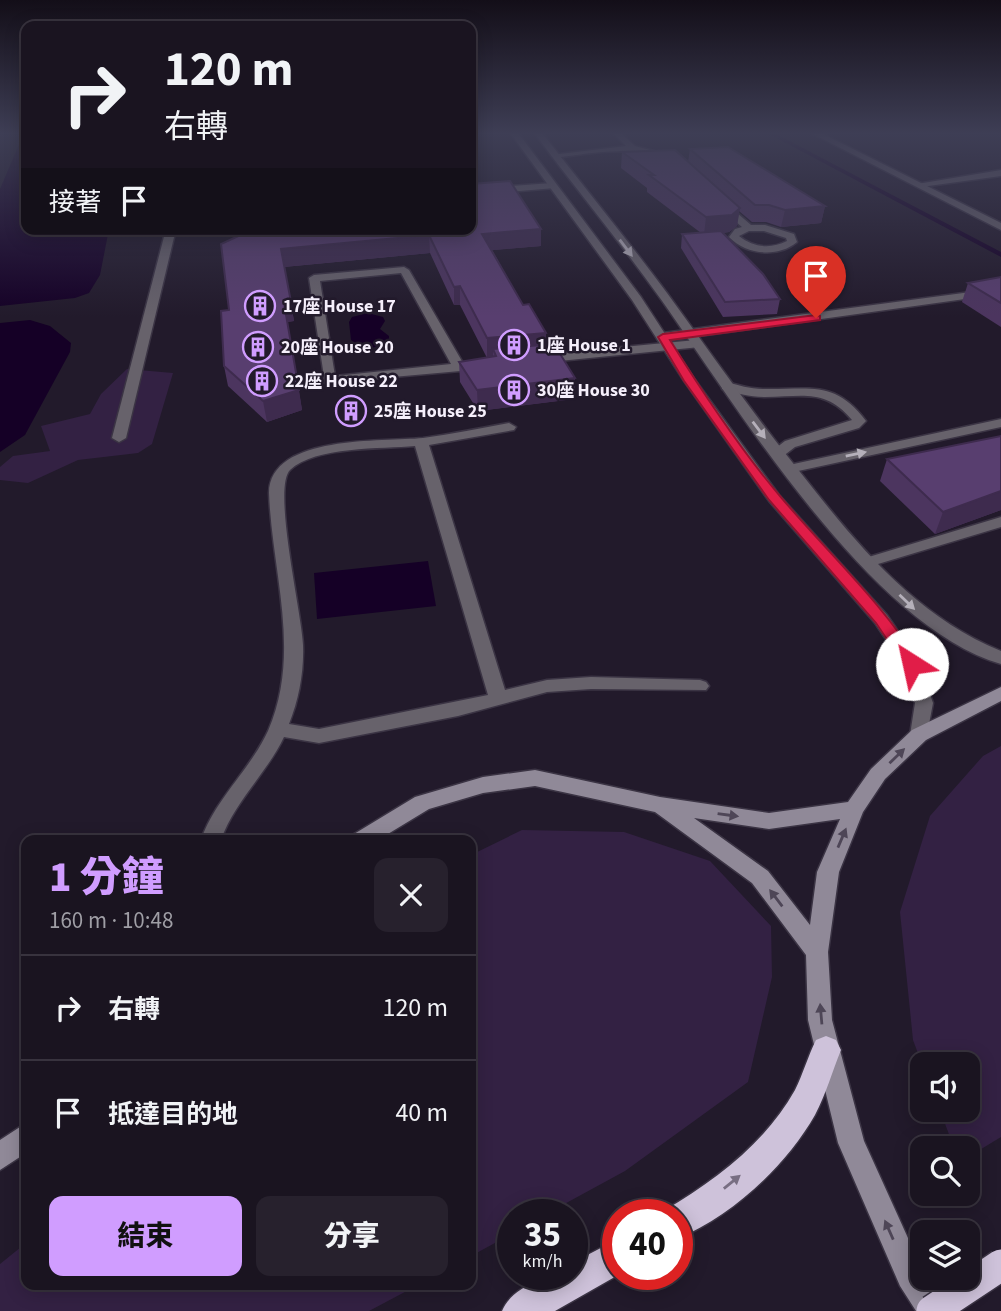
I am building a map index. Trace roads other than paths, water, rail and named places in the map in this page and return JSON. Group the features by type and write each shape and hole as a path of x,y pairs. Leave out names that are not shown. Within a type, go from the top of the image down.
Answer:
{"highway":[{"path":"693,1213 768,1153 801,1108 827,1050"},
{"path":"520,1311 602,1265"},
{"path":"932,1311 1001,1265"}],"main road":[{"path":"932,1311 910,1276 851,1143 820,1020 817,952 828,872 854,809 878,774 919,735 1001,693"},
{"path":"369,835 422,803 483,785 535,778 660,805 769,821 854,809"},
{"path":"660,805 760,877 817,952"},
{"path":"0,1157 21,1140"}],"street":[{"path":"559,195 774,498 881,619 912,664 923,704 919,735"},
{"path":"585,195 777,454 846,540 912,608 931,623 1001,658"},
{"path":"711,195 749,228 780,231 791,236 792,242 785,247 770,250 740,243 734,237 738,232 749,228"},
{"path":"942,195 1001,227"},
{"path":"119,438 170,235"},
{"path":"459,367 404,270 314,278 329,380 459,367 499,363"},
{"path":"525,361 693,339 1001,291"},
{"path":"726,386 755,393 803,391 834,396 859,421 854,425 790,444 777,454"},
{"path":"789,469 1001,423"},
{"path":"212,835 216,823 252,775 278,729 293,678 294,632 281,544 276,480 285,468 307,455 355,446 421,442 509,427"},
{"path":"421,442 498,699"},
{"path":"868,562 1001,522"},
{"path":"278,729 319,736 498,699 547,686 592,683 701,686"}],"waterway":[{"path":"888,195 1001,255"}],"place":[{"name":"17座 House 17","path":"260,306"},
{"name":"1座 House 1","path":"514,345"},
{"name":"20座 House 20","path":"258,347"},
{"name":"22座 House 22","path":"262,381"},
{"name":"30座 House 30","path":"514,390"},
{"name":"25座 House 25","path":"351,411"}]}
